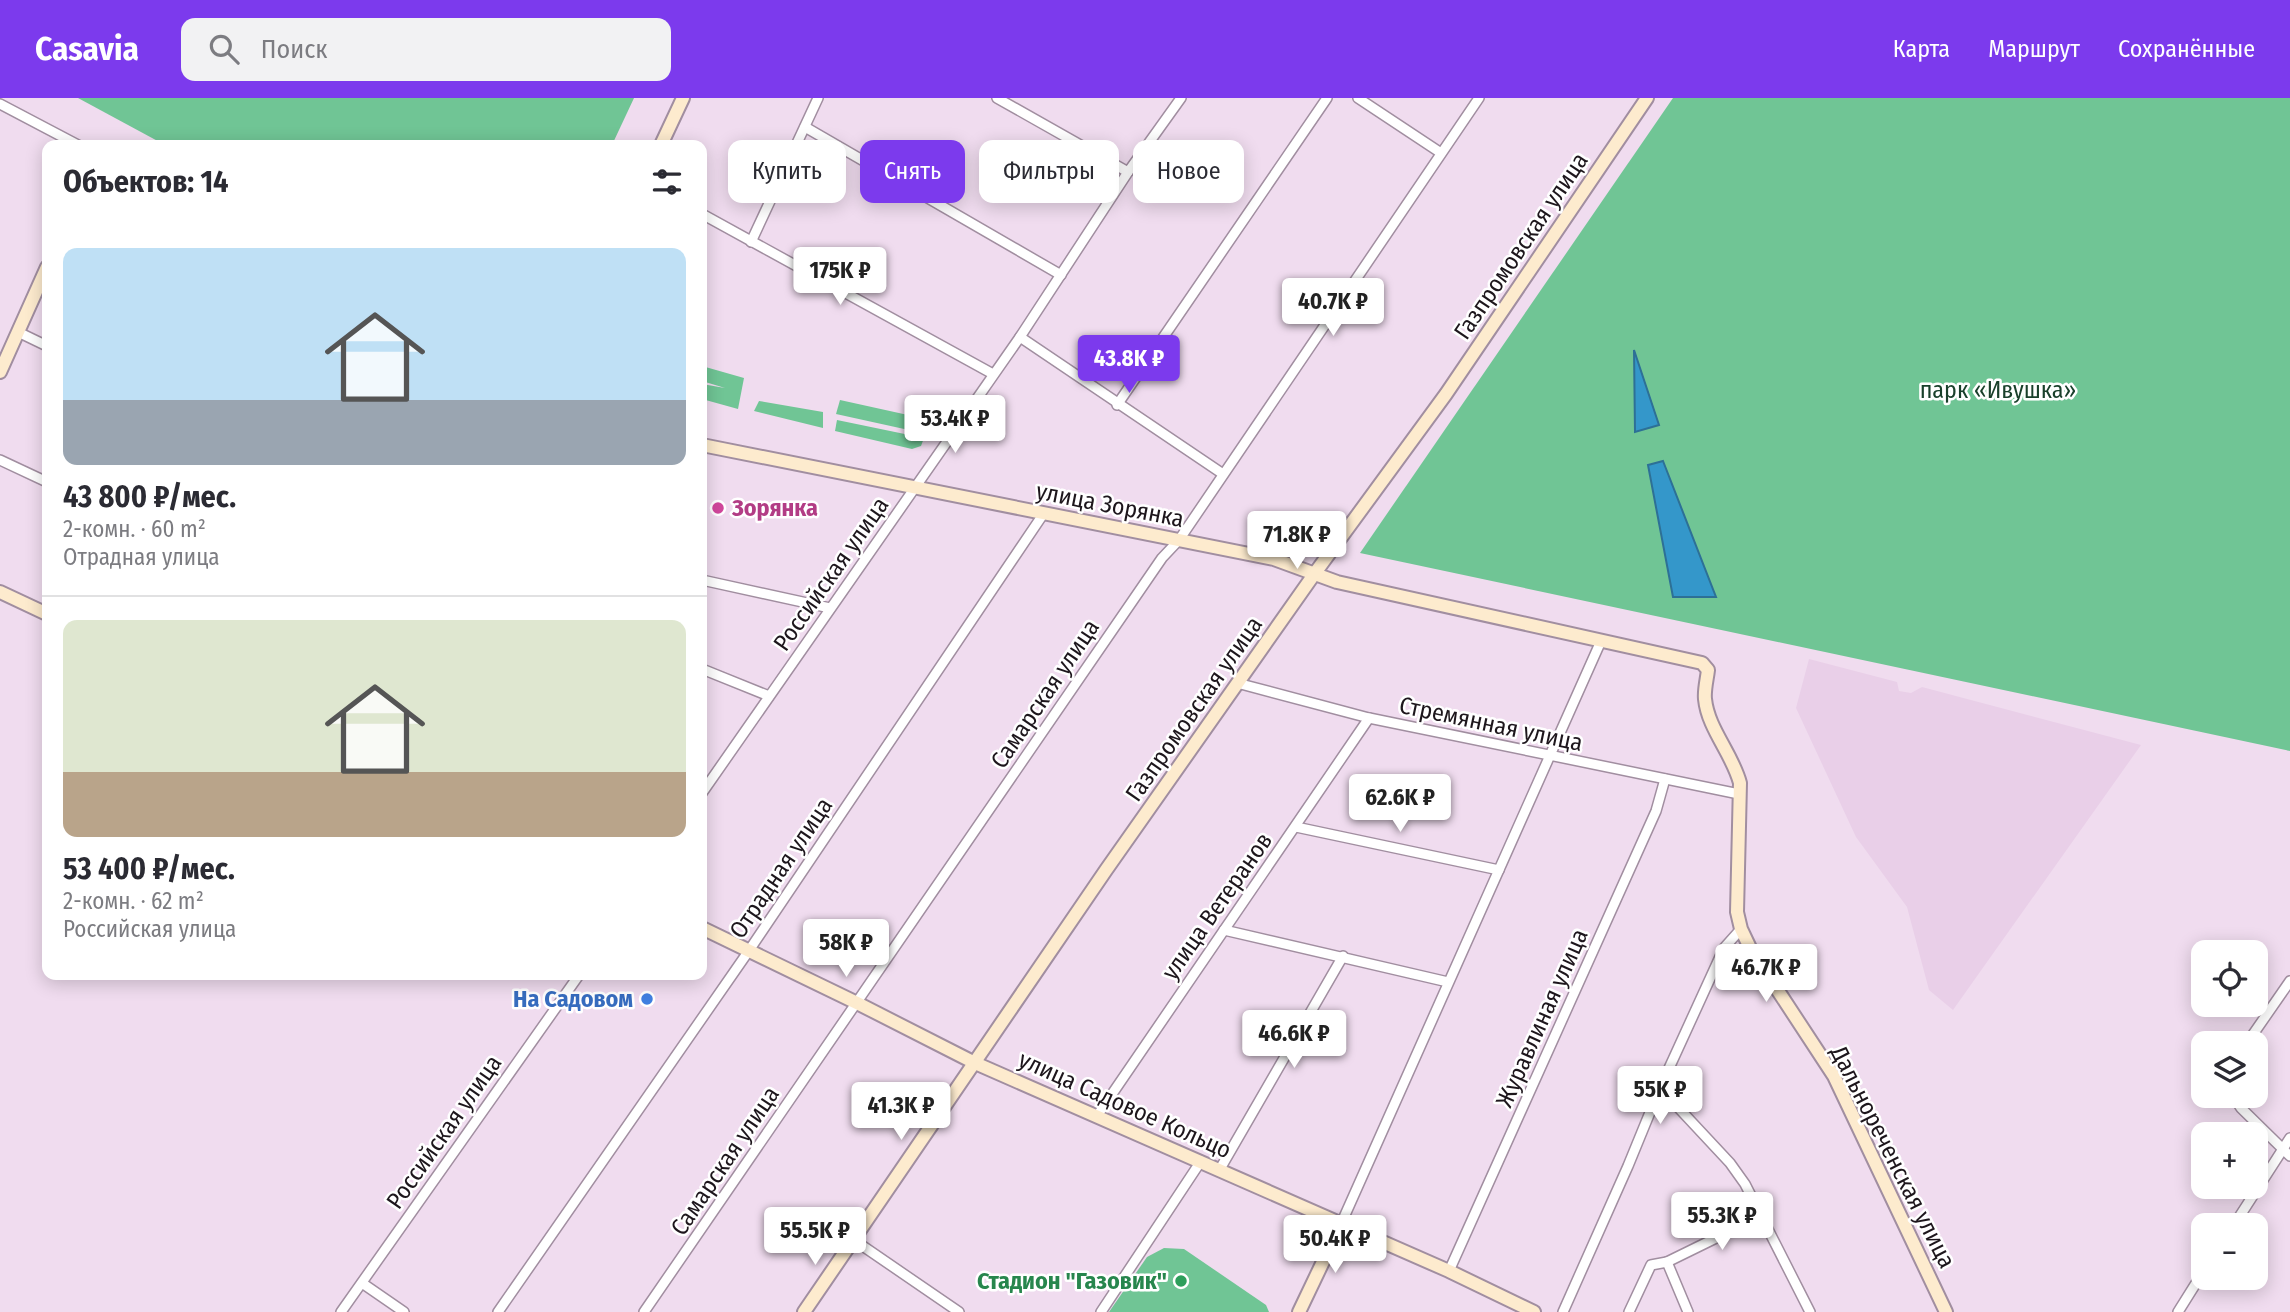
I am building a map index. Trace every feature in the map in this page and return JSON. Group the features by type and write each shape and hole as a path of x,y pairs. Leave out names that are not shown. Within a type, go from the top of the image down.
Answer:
{"street":[{"path":"663,140 682,98"},
{"path":"751,242 818,98"},
{"path":"997,98 1128,172"},
{"name":"Российская улица","path":"707,782 1020,337 1128,172 1181,98"},
{"path":"1117,405 1327,98"},
{"path":"1358,98 1441,153"},
{"name":"Самарская улица","path":"645,1312 1162,558 1178,540 1479,98"},
{"name":"Газпромовская улица","path":"804,1312 1237,683 1446,394 1647,98"},
{"path":"0,104 68,140"},
{"path":"805,127 1061,275"},
{"path":"707,217 993,374"},
{"path":"0,372 42,278"},
{"path":"18,332 42,344"},
{"path":"1020,337 1117,405 1223,474"},
{"name":"улица Зорянка","path":"707,446 1274,559 1337,582 1702,663 1708,670"},
{"path":"0,460 42,480"},
{"name":"Отрадная улица","path":"498,1312 748,952 1044,513"},
{"path":"707,581 830,608"},
{"path":"0,592 42,612"},
{"path":"1299,1312 1341,1224 1601,641"},
{"name":"Дальнореченская улица","path":"1708,670 1705,696 1709,717 1737,772 1737,912 1741,929 1750,948 1834,1076 1946,1312"},
{"path":"707,671 769,696"},
{"name":"Стремянная улица","path":"1237,683 1369,718 1739,794"},
{"name":"улица Ветеранов","path":"1097,1116 1369,718"},
{"name":"Журавлиная улица","path":"1449,1271 1656,811 1665,779"},
{"path":"1296,827 1499,870"},
{"path":"1563,1312 1724,948 1741,929"},
{"path":"1224,930 1448,982"},
{"name":"улица Садовое Кольцо","path":"707,932 975,1063 1449,1271 1534,1312"},
{"path":"1220,1169 1343,956"},
{"name":"Российская улица","path":"341,1312 575,980"},
{"path":"2255,1031 2290,981"},
{"path":"1660,1088 1730,1163 1745,1184 1810,1312"},
{"path":"2241,1108 2286,1152"},
{"path":"2243,1213 2286,1152 2290,1138"},
{"path":"1101,1312 1201,1161"},
{"path":"1629,1312 1651,1265 1667,1262 1718,1237 1725,1225 1758,1209"},
{"path":"854,1240 959,1312"},
{"path":"1667,1262 1688,1312"},
{"path":"362,1283 404,1312"},
{"path":"2178,1312 2192,1290"}],"shaded area":[{"path":"1809,659 1897,682 1899,691 1911,693 1922,687 2141,745 1953,1010 1929,990 1907,907 1856,837 1796,708"}],"green space":[{"path":"78,98 634,98 614,140 156,140"},
{"name":"парк «Ивушка»","path":"1673,98 2290,98 2290,751 1360,553"},
{"path":"707,367 744,378 738,409 707,400 707,385 725,388 707,383"},
{"path":"840,400 917,417 933,425 927,434 836,414"},
{"path":"759,401 823,412 823,428 754,411"},
{"path":"837,420 924,438 921,446 912,449 835,431"},
{"name":"Стадион \"Газовик\"","path":"1164,1248 1184,1249 1266,1305 1269,1312 1109,1312 1147,1257"}],"water":[{"path":"1634,350 1659,425 1635,432"},
{"path":"1663,461 1716,597 1673,597 1648,465"}],"place":[{"name":"Зорянка","path":"718,508"},
{"name":"На Садовом","path":"647,999"},
{"name":"Стадион \"Газовик\"","path":"1181,1281"}]}
